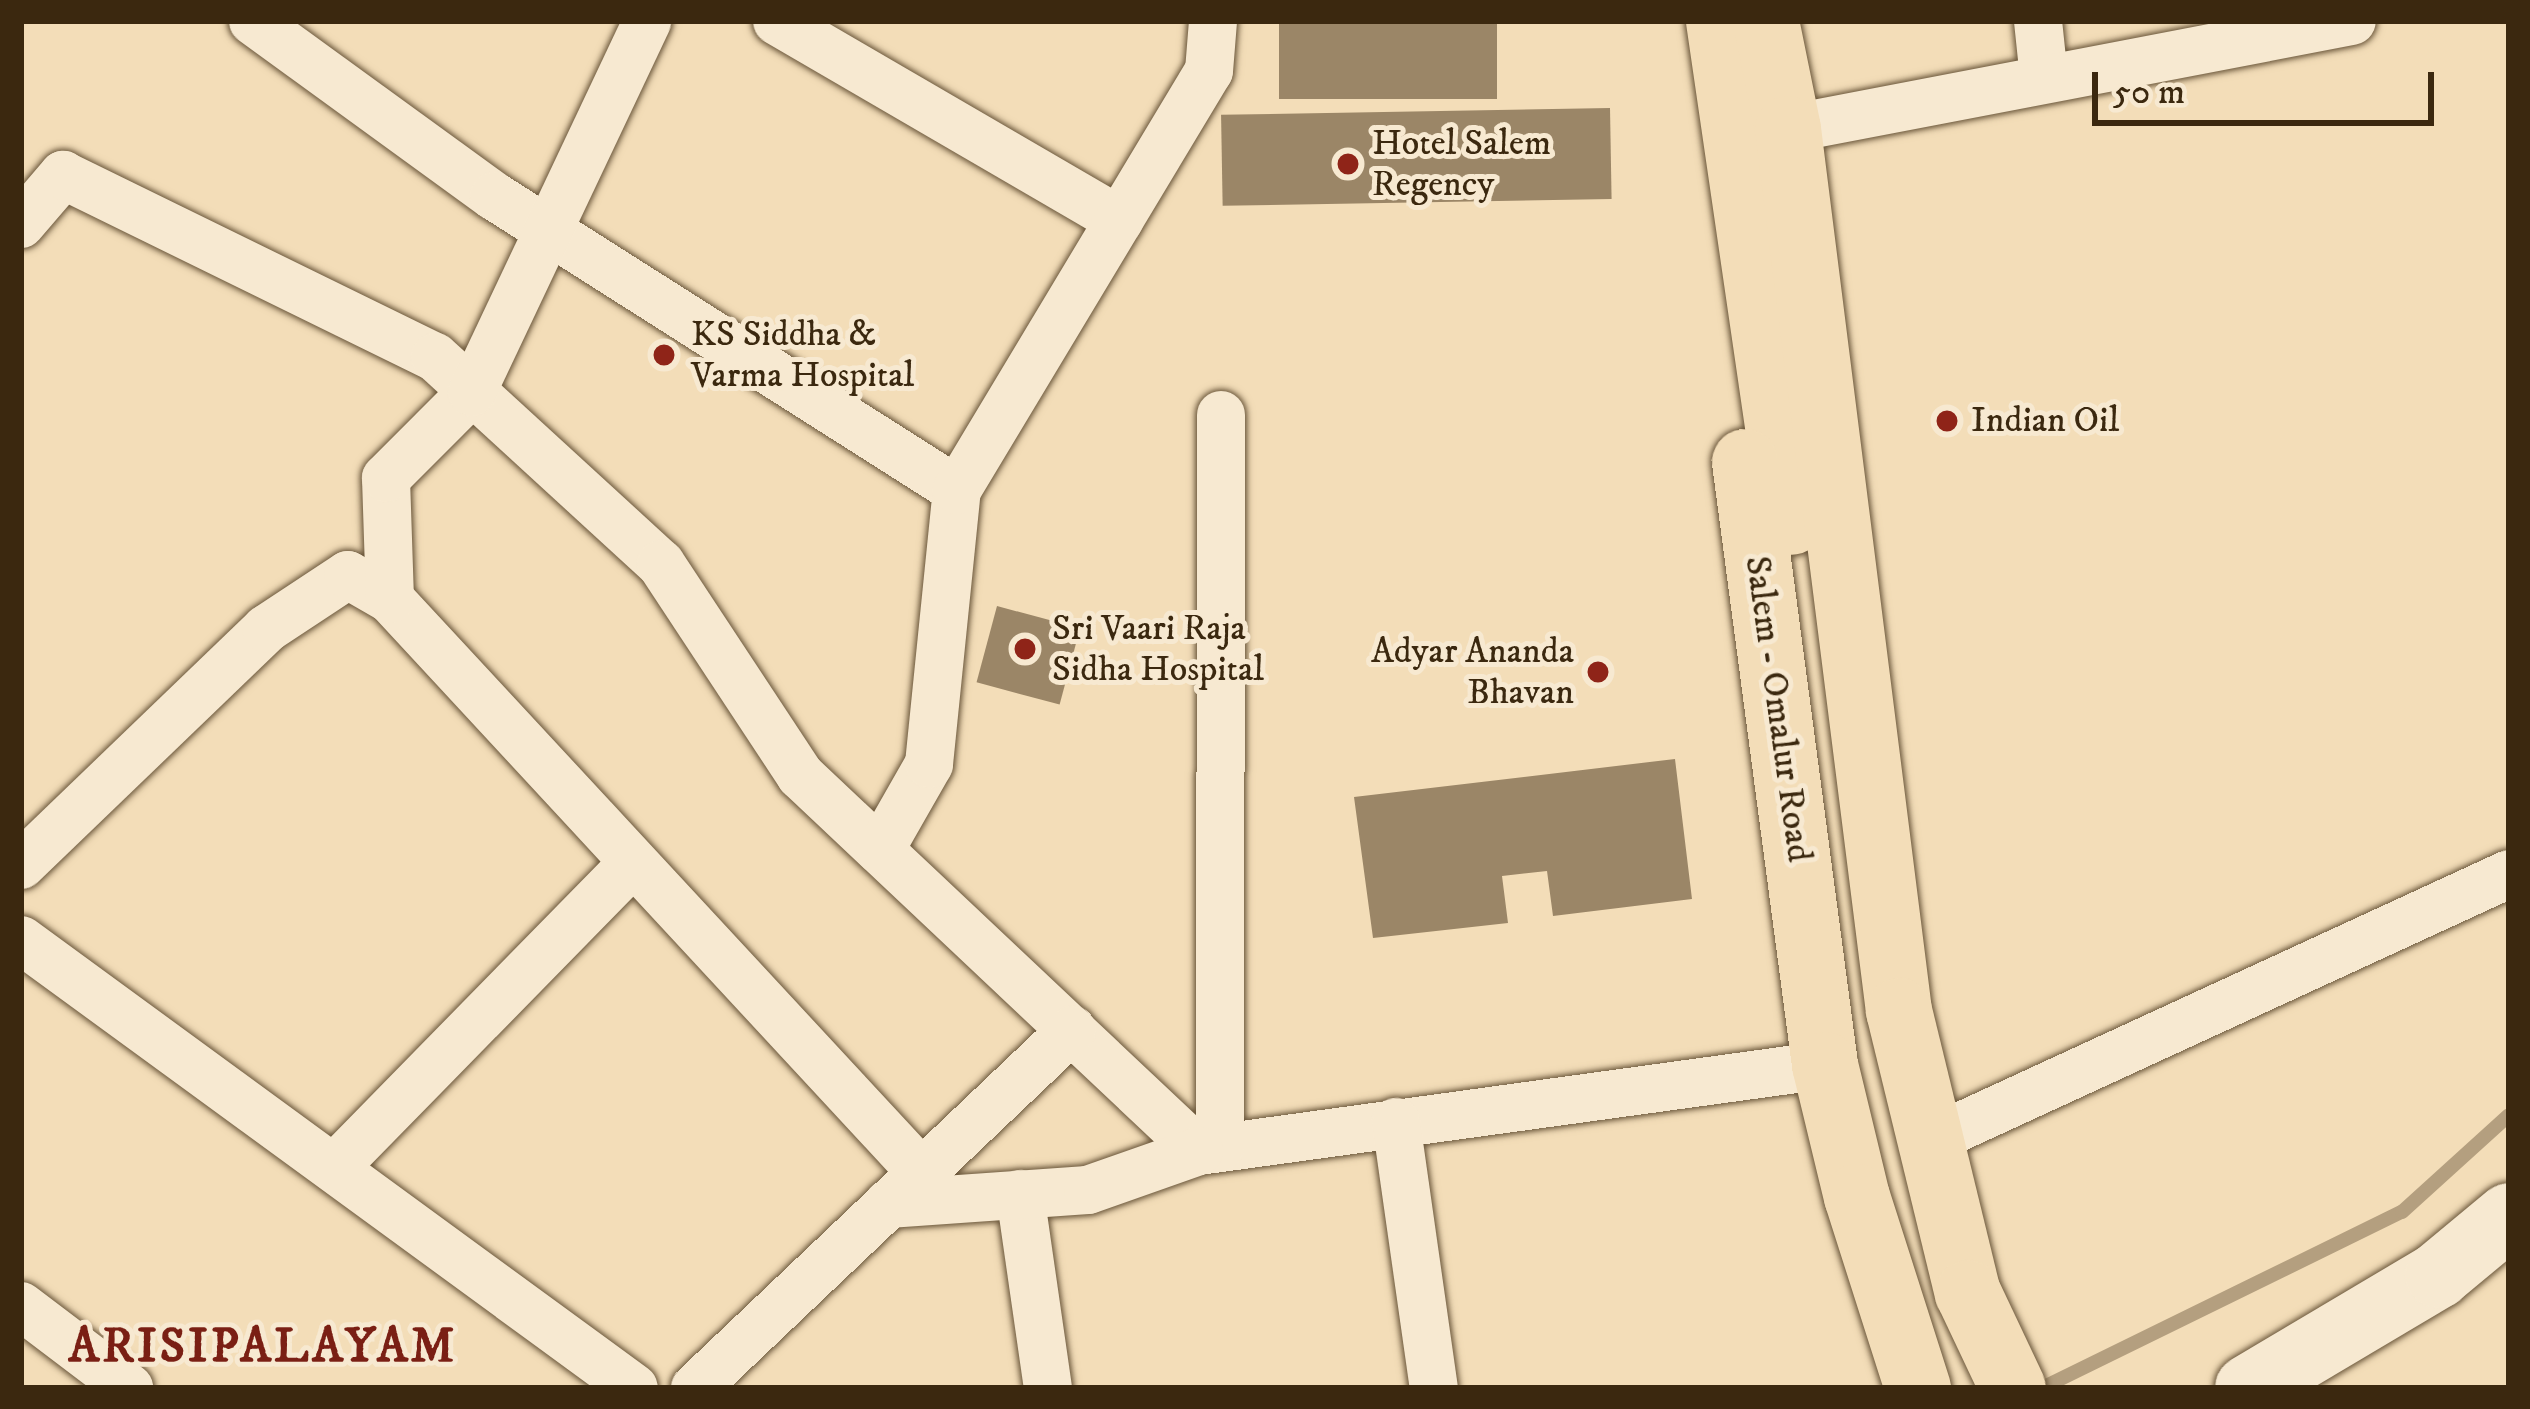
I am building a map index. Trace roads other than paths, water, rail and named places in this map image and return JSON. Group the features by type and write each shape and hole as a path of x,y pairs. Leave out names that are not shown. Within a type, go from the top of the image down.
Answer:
{"main road":[{"name":"Salem - Omalur Road","path":"1679,21 1709,184 1825,1065 1858,1197 1918,1388"},
{"path":"1719,21 1856,990 1899,1194 1996,1386"},
{"path":"1766,21 1788,128 1899,1011 1968,1293 1996,1386"}],"street":[{"path":"253,21 494,196 957,490"},
{"path":"390,599 386,478 472,392 647,21"},
{"path":"777,21 1119,220"},
{"path":"880,850 929,764 957,490 1209,71 1213,21"},
{"path":"2038,21 2044,78"},
{"path":"1788,128 2351,21"},
{"path":"21,224 63,175 435,357 662,564 800,775 1072,1030 1209,1149"},
{"path":"1209,1149 1221,415"},
{"path":"21,866 266,629 349,575 390,599 633,863 904,1188 1020,1194 1088,1190 1209,1149 1825,1065"},
{"path":"334,1168 633,863"},
{"path":"1931,1140 2509,874"},
{"path":"21,940 634,1388"},
{"path":"695,1388 1072,1030"},
{"path":"1396,1121 1434,1388"},
{"path":"1020,1194 1048,1388"},
{"path":"2248,1388 2438,1275 2509,1216"},
{"path":"21,1306 129,1388"}],"waterway":[{"path":"2042,1388 2402,1212 2509,1115"}],"place":[{"name":"Hotel Salem Regency","path":"1348,164"},
{"name":"KS Siddha & Varma Hospital","path":"664,355"},
{"name":"Indian Oil","path":"1947,421"},
{"name":"Sri Vaari Raja Sidha Hospital","path":"1025,649"},
{"name":"Adyar Ananda Bhavan","path":"1598,672"}],"district":[{"name":"ARISIPALAYAM","path":"263,1348"}]}
